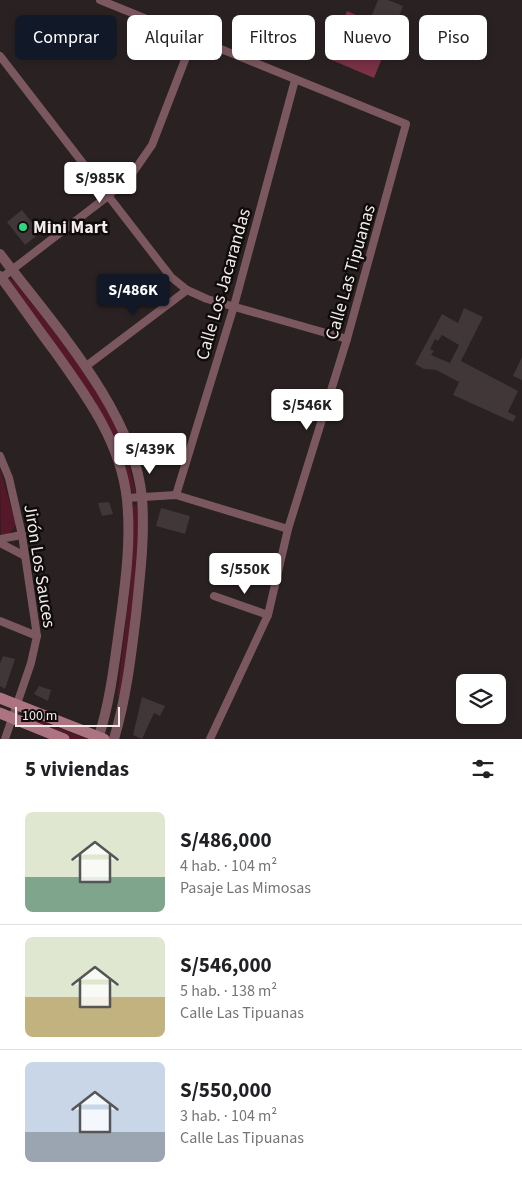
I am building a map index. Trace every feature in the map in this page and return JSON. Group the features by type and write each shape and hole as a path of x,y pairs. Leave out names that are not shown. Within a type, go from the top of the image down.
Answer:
{"main road":[{"path":"0,698 100,738"},
{"path":"0,714 64,739"}],"street":[{"name":"Calle Las Tipuanas","path":"100,0 136,15"},
{"name":"Calle Las Tipuanas","path":"210,739 268,615 288,529 347,339 406,124 222,51"},
{"path":"1,60 108,196 160,266 187,290 207,299 347,339"},
{"path":"100,738 126,572 129,536 127,498 115,453 92,403 1,278 108,196 134,171 152,145 185,60"},
{"name":"Calle Los Jacarandas","path":"176,494 234,306 295,80"},
{"path":"0,254 85,367 118,420 128,445 142,496 143,536 141,574 122,703 114,739"},
{"path":"85,367 187,290"},
{"name":"Jirón Los Sauces","path":"0,456 9,478 22,535 36,636 31,663 16,704 14,719 5,739"},
{"path":"127,498 176,494 288,529"},
{"path":"0,539 22,535"},
{"path":"0,544 26,556"},
{"path":"214,596 268,615"},
{"path":"0,621 36,636"},
{"path":"107,699 122,703"}],"shaded area":[{"path":"347,11 356,15 345,15"},
{"path":"332,60 381,60 374,78"},
{"path":"10,278 16,283 62,342 105,406 125,451 136,492 133,494 95,401 10,286 7,280"},
{"path":"0,469 16,525 9,534 1,535"},
{"path":"133,504 137,506 140,533 123,687 121,696 117,697 130,588"},
{"path":"28,716 87,739 70,739 20,718 27,718"}],"building":[{"path":"378,0 388,0 403,6 399,15 372,15"},
{"name":"Mini Mart","path":"22,210 40,233 25,245 7,222"},
{"path":"464,308 483,317 461,361 518,391 508,412 516,416 513,422 453,395 459,382 436,370 424,369 415,364 442,314 458,323","holes":["442,335 459,345 450,363 431,355 434,351 430,349 435,339 438,341"]},
{"path":"522,357 522,380 513,376"},
{"path":"109,502 113,514 102,516 98,503"},
{"path":"161,508 190,516 185,534 156,526"},
{"path":"3,656 15,659 5,689 0,686 0,663"},
{"path":"39,686 51,690 48,701 34,694"},
{"path":"142,697 165,706 160,716 154,713 142,739 133,735"}],"place":[{"name":"Mini Mart","path":"23,227"}]}
